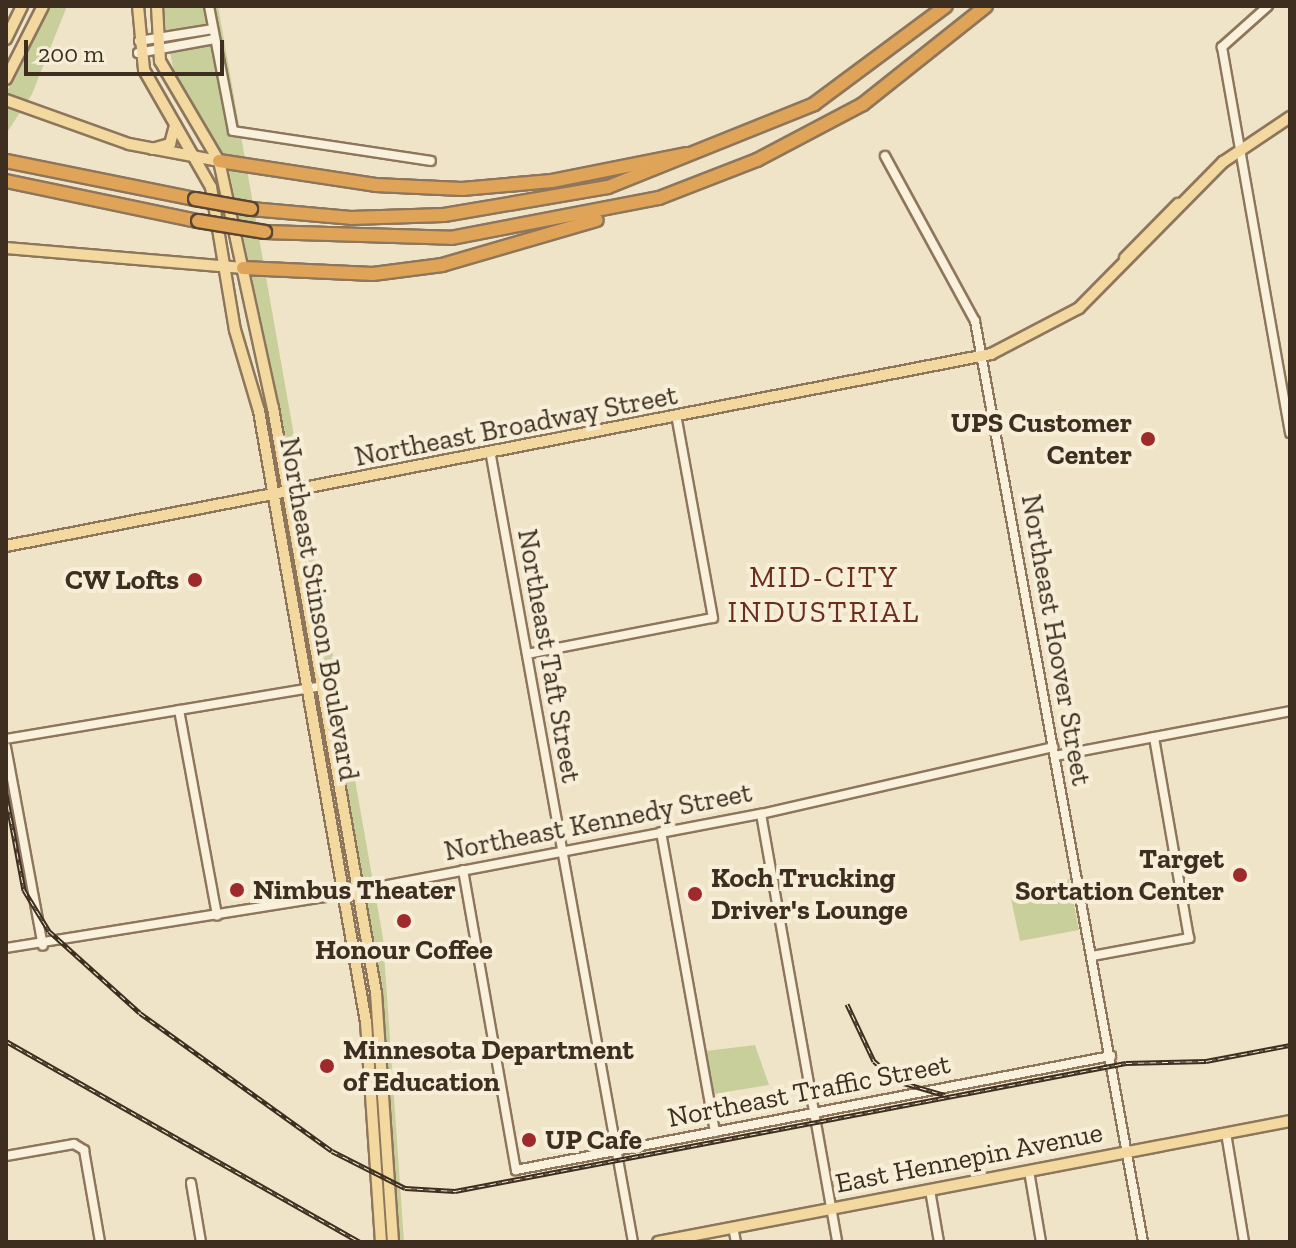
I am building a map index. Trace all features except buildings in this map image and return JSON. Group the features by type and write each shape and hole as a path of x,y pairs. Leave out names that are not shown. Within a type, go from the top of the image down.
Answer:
{"highway":[{"path":"887,55 940,6"},
{"path":"12,163 251,209 351,218 489,211 608,187 737,140 814,104 887,55 946,6"},
{"path":"243,268 373,274 442,265 561,235 726,174 828,124 898,79 987,6"},
{"path":"219,161 375,185 462,189 584,176 737,140"},
{"path":"7,185 265,232 451,238 630,207"}],"main road":[{"path":"6,39 22,6"},
{"path":"6,79 43,6"},
{"name":"Northeast Stinson Boulevard","path":"138,6 138,47 211,187 223,267 275,498 366,1022 381,1242"},
{"path":"155,44 157,6"},
{"name":"Northeast Stinson Boulevard","path":"155,44 219,161 243,268 323,686 378,1013 393,1242"},
{"path":"6,100 146,149 219,161"},
{"path":"146,149 170,144 173,119"},
{"name":"Northeast Broadway Street","path":"6,546 275,498 982,357 1030,335 1107,285 1239,149 1287,120"},
{"path":"6,248 243,268"},
{"name":"East Hennepin Avenue","path":"658,1242 1290,1121"}],"street":[{"path":"209,6 233,131 431,161"},
{"path":"1268,6 1223,42 1290,433"},
{"path":"138,47 213,29"},
{"path":"155,44 215,39"},
{"name":"Northeast Hoover Street","path":"885,156 965,296 982,357 1143,1242"},
{"path":"527,654 713,618 677,419"},
{"name":"Northeast Taft Street","path":"491,456 633,1242"},
{"path":"6,739 323,686"},
{"path":"179,710 217,916"},
{"name":"Northeast Kennedy Street","path":"6,948 43,946 358,891 761,814 1054,751 1154,737 1290,711"},
{"path":"1092,956 1189,938 1154,737"},
{"path":"6,747 43,946"},
{"path":"761,814 837,1242"},
{"path":"661,832 715,1132"},
{"name":"Northeast Traffic Street","path":"463,870 516,1170 1111,1056"},
{"path":"1226,1133 1244,1242"},
{"path":"6,1156 74,1144 84,1150 100,1242"},
{"path":"1029,1171 1041,1242"},
{"path":"191,1183 201,1242"},
{"path":"930,1190 939,1242"},
{"path":"733,1227 736,1242"}],"green space":[{"path":"49,6 67,6 32,94 6,134 6,93"},
{"path":"162,6 218,6 383,938 404,1242 398,1242 392,1208 377,958 279,402 229,171 173,68"},
{"path":"1069,879 1079,930 1020,941 1011,899 1017,891"},
{"path":"755,1045 769,1085 714,1094 706,1051"}],"railway":[{"path":"6,794 24,890 49,931 140,1013 332,1151 405,1188 455,1191 1126,1063 1206,1061 1290,1045"},
{"path":"847,1004 874,1061 897,1081 945,1095"},
{"path":"6,1041 360,1242"}],"place":[{"name":"UPS Customer Center","path":"1148,439"},
{"name":"CW Lofts","path":"195,580"},
{"name":"Target Sortation Center","path":"1240,875"},
{"name":"Nimbus Theater","path":"237,890"},
{"name":"Koch Trucking Driver's Lounge","path":"695,894"},
{"name":"Honour Coffee","path":"404,921"},
{"name":"Minnesota Department of Education","path":"327,1066"},
{"name":"UP Cafe","path":"529,1140"}],"district":[{"name":"MID-CITY INDUSTRIAL","path":"824,594"}]}
